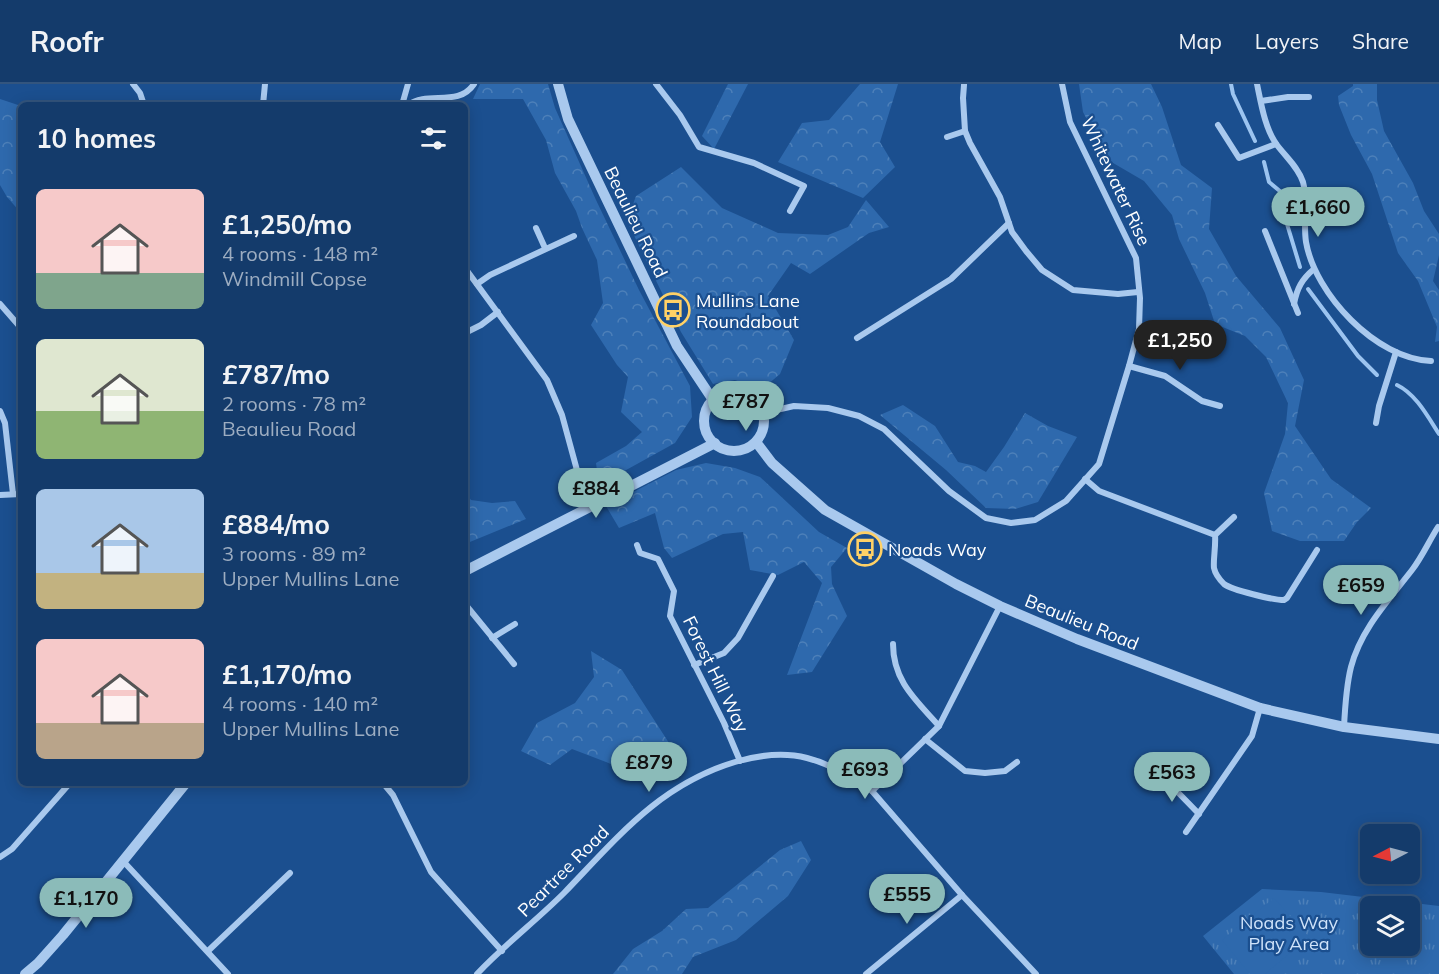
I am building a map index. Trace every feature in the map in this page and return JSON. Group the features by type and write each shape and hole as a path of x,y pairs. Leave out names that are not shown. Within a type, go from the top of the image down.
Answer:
{"street":[{"path":"133,84 143,102"},
{"path":"263,102 265,84"},
{"path":"403,102 408,84"},
{"path":"415,102 422,99 460,96 474,84"},
{"name":"Beaulieu Road","path":"558,84 568,119 677,346 713,400"},
{"path":"656,84 699,147 738,157 804,186 790,211"},
{"name":"Whitewater Rise","path":"763,413 794,406 828,408 859,416 884,429 958,497 986,518 1011,523 1035,520 1066,501 1099,464 1130,366 1139,329 1140,298 1136,258 1070,122 1062,84"},
{"path":"1257,84 1276,144 1290,158 1303,182 1306,242 1314,269 1352,321 1372,339 1416,360 1431,361"},
{"path":"964,85 966,131 970,143 1000,197 1017,239 1042,270 1070,288 1096,292 1138,292"},
{"path":"1261,100 1288,97 1309,98"},
{"path":"1218,125 1239,158 1276,144"},
{"path":"947,136 966,131"},
{"path":"1304,204 1324,203 1360,212"},
{"path":"857,338 951,279 1009,223"},
{"path":"536,228 545,248"},
{"path":"1265,231 1298,313"},
{"path":"477,285 490,275 574,236"},
{"path":"1294,304 1302,279 1314,269"},
{"path":"468,272 542,371 558,403 587,507"},
{"path":"0,304 18,325"},
{"path":"468,332 498,312"},
{"path":"1376,423 1396,352"},
{"path":"1130,366 1165,376 1202,400 1220,406"},
{"path":"728,392 745,393 759,404 763,413 764,428 756,442 748,447 731,451 715,443 705,427 707,408 713,400 728,392"},
{"path":"0,411 6,423 13,494"},
{"name":"Beaulieu Road","path":"756,442 772,463 825,510 956,584 1000,606 1077,639 1260,708 1344,727 1439,739"},
{"path":"468,569 715,443"},
{"path":"1085,479 1099,491 1215,535"},
{"path":"0,495 18,494"},
{"path":"1215,535 1234,517"},
{"path":"1344,727 1351,666 1367,628 1413,569 1438,527"},
{"path":"1215,535 1214,566 1222,582 1278,600 1287,598 1317,550"},
{"name":"Forest Hill Way","path":"637,545 640,552 658,559 674,591 670,616 724,723 740,761"},
{"path":"694,665 724,653 738,638 773,576"},
{"path":"1000,606 939,726 872,791 962,895 1036,974"},
{"path":"468,608 514,664"},
{"path":"492,638 515,624"},
{"path":"893,644 893,659 903,686 939,726"},
{"path":"1186,832 1252,736 1260,708"},
{"path":"925,739 964,771 985,773 1005,771 1017,762"},
{"name":"Peartree Road","path":"477,974 557,900 625,829 654,804 701,774 740,761 773,755 805,757 832,767 872,791"},
{"path":"1162,776 1199,814"},
{"path":"0,857 12,849 67,786"},
{"path":"25,974 63,935 184,786"},
{"path":"386,786 393,795 431,872 502,951"},
{"path":"123,861 228,974"},
{"path":"208,951 290,873"},
{"path":"867,974 962,895"}],"green space":[{"path":"480,84 548,84 555,108 596,200 639,290 690,386 692,417 675,443 599,485 596,463 626,446 642,432 621,412 628,377 617,365 591,325 603,303 597,260 576,211 555,173 546,140 523,99 473,99"},
{"path":"728,84 748,84 714,149 702,136"},
{"path":"860,84 898,84 880,142 895,167 863,198 778,162 802,123 829,120"},
{"path":"1079,84 1151,84 1162,107 1181,165 1212,188 1209,229 1236,276 1280,328 1304,380 1295,426 1331,479 1371,508 1357,522 1344,541 1300,541 1272,531 1264,493 1285,434 1288,403 1266,357 1245,336 1215,324 1205,293 1179,239 1172,215 1144,181 1108,160 1083,112"},
{"path":"1353,84 1377,84 1377,100 1384,131 1413,183 1424,211 1439,234 1439,255 1433,281 1439,290 1439,341 1435,342 1437,327 1418,281 1398,253 1372,174 1351,135 1339,105 1338,96"},
{"path":"0,99 18,105 18,210 0,185"},
{"path":"681,167 722,208 778,233 828,235 848,227 866,200 889,227 869,233 810,274 791,263 768,296 794,340 780,374 761,390 735,380 713,384 681,332 627,221 636,196"},
{"path":"903,405 935,426 958,462 975,466 986,472 1025,413 1048,426 1077,437 1038,502 1015,509 986,508 946,470 880,415"},
{"path":"706,463 735,468 760,477 819,532 847,548 831,567 832,584 847,616 812,672 787,675 822,583 804,562 778,575 750,570 743,532 723,534 672,558 664,548 655,513 619,528 606,506 676,470"},
{"path":"468,496 471,500 492,503 515,501 526,519 468,543"},
{"path":"591,651 622,670 669,743 627,770 572,749 550,765 521,751 537,723 575,703 594,677"},
{"path":"801,841 811,860 788,896 736,940 693,957 682,974 613,974 633,949 662,931 686,909 708,908 780,850"},
{"name":"Noads Way Play Area","path":"1262,889 1360,897 1360,956 1420,956 1420,904 1439,906 1439,974 1234,974 1203,936"},
{"path":"1274,898 1309,937 1265,974 1250,974 1222,940"}],"waterway":[{"path":"1231,84 1233,94 1255,141"},
{"path":"1264,162 1269,182 1287,197 1287,224 1300,267"},
{"path":"1308,289 1358,356 1377,375"},
{"path":"1397,385 1416,400 1439,434"}],"place":[{"name":"Mullins Lane Roundabout","path":"673,310"},
{"name":"Noads Way","path":"865,549"}]}
